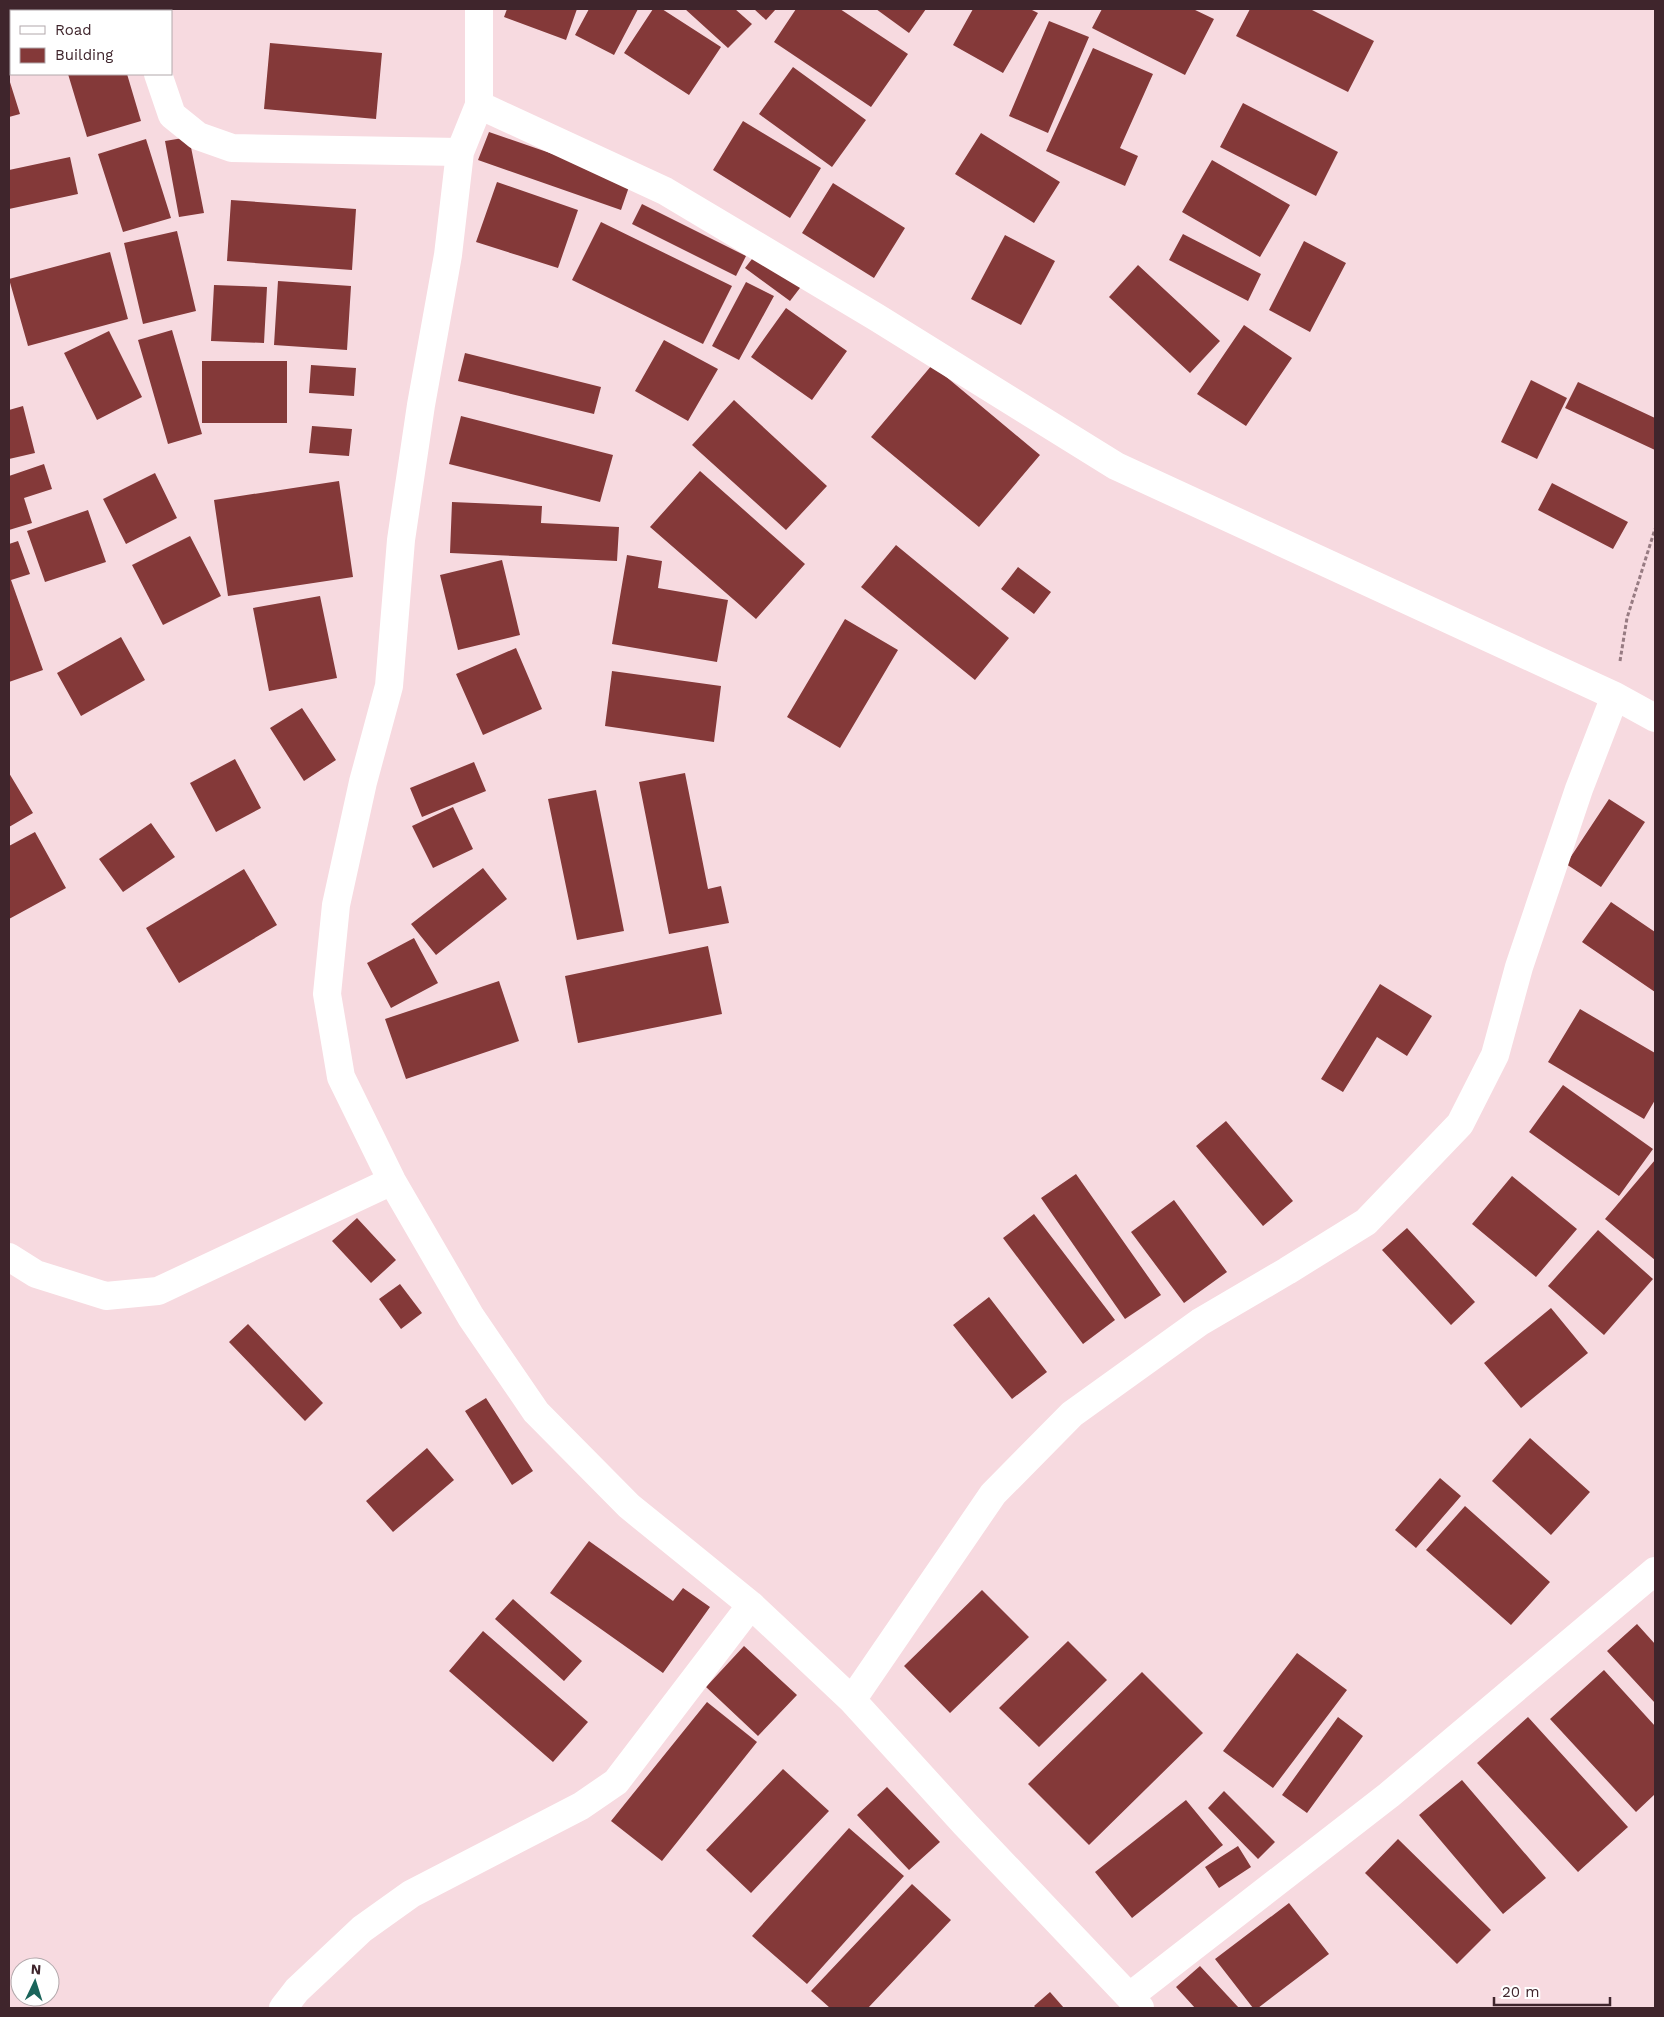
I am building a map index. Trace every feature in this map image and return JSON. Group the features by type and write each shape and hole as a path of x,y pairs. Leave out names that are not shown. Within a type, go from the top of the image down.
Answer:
{"street":[{"path":"479,9 479,105 460,152 448,255 421,405 401,540 389,686 363,782 336,905 327,994 342,1077 392,1181 471,1317 536,1412 629,1506 751,1605 852,1700 965,1824 1135,2002 1389,1794 1655,1571"},
{"path":"158,75 172,115 198,136 232,148 460,152"},
{"path":"479,105 665,191 876,317 1116,466 1615,696 1655,718"},
{"path":"852,1700 994,1494 1072,1414 1200,1322 1366,1222 1460,1124 1495,1055 1525,949 1579,789 1615,696"},
{"path":"9,1257 36,1274 106,1296 158,1291 392,1181"},
{"path":"283,2008 297,1990 362,1929 411,1894 581,1806 616,1782 751,1605"}],"path":[{"path":"1615,696 1627,618 1655,529"}],"building":[{"path":"507,9 577,9 566,40 504,17"},
{"path":"589,9 638,9 614,55 575,35"},
{"path":"653,9 662,9 721,47 689,95 624,53"},
{"path":"685,9 735,9 752,24 728,48"},
{"path":"754,9 776,9 766,20"},
{"path":"796,9 840,9 908,54 871,107 774,42"},
{"path":"876,9 926,9 909,33"},
{"path":"973,9 1030,9 1038,13 1003,73 953,45"},
{"path":"1102,9 1193,9 1214,19 1185,75 1092,28"},
{"path":"1250,9 1310,9 1374,41 1348,92 1236,36"},
{"path":"1049,21 1089,37 1048,133 1009,116"},
{"path":"270,43 382,53 376,119 264,109"},
{"path":"1093,48 1153,74 1120,148 1138,156 1125,186 1046,151"},
{"path":"793,67 866,120 832,167 759,114"},
{"path":"68,75 127,75 141,121 87,137"},
{"path":"9,79 20,114 9,117"},
{"path":"1243,103 1338,152 1316,196 1220,147"},
{"path":"743,121 821,168 790,218 713,170"},
{"path":"489,132 631,181 621,210 478,160"},
{"path":"981,133 1060,182 1034,223 955,174"},
{"path":"189,137 204,213 179,217 165,141"},
{"path":"146,139 171,218 123,232 98,154"},
{"path":"70,157 78,194 9,209 9,170"},
{"path":"1212,160 1290,205 1260,257 1182,212"},
{"path":"497,182 578,210 558,268 476,242"},
{"path":"833,183 905,228 874,278 802,233"},
{"path":"231,200 356,209 352,270 227,261"},
{"path":"642,204 746,256 736,276 632,224"},
{"path":"601,222 732,286 703,344 572,280"},
{"path":"177,231 196,311 143,324 124,243"},
{"path":"1183,234 1261,274 1248,301 1169,260"},
{"path":"1005,235 1055,261 1021,325 971,299"},
{"path":"1304,241 1346,263 1310,332 1269,310"},
{"path":"759,250 803,284 790,301 745,268"},
{"path":"110,252 128,319 28,346 9,279"},
{"path":"1138,265 1220,341 1190,373 1109,297"},
{"path":"278,281 351,286 347,350 274,345"},
{"path":"746,282 774,296 739,360 712,346"},
{"path":"214,285 267,287 264,343 211,341"},
{"path":"786,308 847,351 812,400 751,357"},
{"path":"1244,325 1292,358 1246,426 1197,394"},
{"path":"172,330 202,434 168,444 138,340"},
{"path":"109,331 142,397 97,420 64,353"},
{"path":"664,340 718,369 688,421 635,391"},
{"path":"465,353 601,387 594,414 458,381"},
{"path":"202,361 287,361 287,423 202,423"},
{"path":"311,365 356,368 354,396 309,393"},
{"path":"932,365 1040,455 979,527 871,437"},
{"path":"1531,380 1567,398 1537,459 1501,442"},
{"path":"1578,382 1655,418 1655,450 1565,408"},
{"path":"734,400 827,486 786,530 692,445"},
{"path":"23,406 35,453 9,459 9,410"},
{"path":"461,416 613,455 600,502 449,464"},
{"path":"312,426 352,429 349,456 309,453"},
{"path":"44,464 52,489 24,498 32,523 9,530 9,476"},
{"path":"700,471 805,564 756,619 650,527"},
{"path":"155,473 177,518 126,544 103,499"},
{"path":"339,481 353,577 228,596 214,500"},
{"path":"1552,483 1628,522 1613,549 1538,510"},
{"path":"452,502 542,506 541,523 619,527 617,561 450,553"},
{"path":"88,510 106,562 45,582 27,531"},
{"path":"190,536 221,596 163,625 132,565"},
{"path":"18,541 30,574 11,580 43,670 9,682 9,544"},
{"path":"896,545 1009,638 975,680 861,587"},
{"path":"627,555 662,561 658,588 728,600 717,662 612,644"},
{"path":"502,560 520,635 458,650 440,575"},
{"path":"1018,567 1051,592 1034,614 1001,589"},
{"path":"320,596 337,678 269,691 253,608"},
{"path":"845,619 898,650 840,748 787,717"},
{"path":"121,637 145,680 81,716 57,673"},
{"path":"516,648 542,709 483,735 456,674"},
{"path":"612,671 721,686 714,742 605,726"},
{"path":"302,708 336,760 304,781 270,728"},
{"path":"235,759 261,808 216,832 190,783"},
{"path":"474,762 486,791 422,817 410,788"},
{"path":"9,773 33,813 9,827"},
{"path":"685,773 708,889 721,886 729,923 669,934 639,782"},
{"path":"596,790 624,931 577,940 548,799"},
{"path":"1609,799 1645,822 1601,887 1566,864"},
{"path":"453,807 473,849 433,868 412,826"},
{"path":"151,823 175,857 123,892 99,859"},
{"path":"35,832 66,888 9,919 9,846"},
{"path":"483,868 507,899 436,955 411,924"},
{"path":"244,869 277,925 179,983 146,928"},
{"path":"1611,902 1655,932 1655,992 1582,942"},
{"path":"414,938 438,983 391,1008 367,963"},
{"path":"708,946 722,1014 578,1043 565,976"},
{"path":"499,981 519,1041 406,1079 385,1019"},
{"path":"1380,984 1432,1016 1407,1056 1377,1037 1343,1092 1321,1079"},
{"path":"1580,1009 1655,1053 1655,1100 1644,1119 1548,1062"},
{"path":"1563,1085 1653,1149 1619,1196 1529,1132"},
{"path":"1226,1121 1293,1201 1263,1226 1196,1146"},
{"path":"1655,1160 1655,1260 1605,1219"},
{"path":"1076,1174 1161,1295 1125,1319 1041,1198"},
{"path":"1512,1176 1577,1229 1536,1277 1472,1224"},
{"path":"1174,1200 1227,1272 1184,1303 1131,1232"},
{"path":"1034,1214 1115,1320 1083,1344 1003,1238"},
{"path":"357,1218 396,1260 371,1283 332,1241"},
{"path":"1407,1228 1475,1302 1451,1325 1382,1250"},
{"path":"1598,1230 1653,1279 1604,1335 1548,1286"},
{"path":"400,1284 422,1313 401,1329 379,1299"},
{"path":"989,1297 1047,1372 1012,1399 953,1325"},
{"path":"1551,1308 1588,1353 1521,1408 1484,1363"},
{"path":"248,1324 323,1403 305,1421 229,1342"},
{"path":"486,1398 533,1471 512,1485 465,1411"},
{"path":"1530,1438 1590,1492 1551,1535 1492,1481"},
{"path":"427,1448 454,1480 393,1532 366,1501"},
{"path":"1440,1478 1461,1496 1416,1548 1395,1530"},
{"path":"1465,1506 1550,1582 1511,1625 1426,1550"},
{"path":"589,1541 673,1601 683,1588 710,1607 663,1673 550,1593"},
{"path":"982,1590 1029,1637 950,1713 904,1666"},
{"path":"513,1599 582,1661 564,1681 495,1619"},
{"path":"1637,1624 1655,1644 1655,1703 1607,1651"},
{"path":"483,1631 588,1722 553,1762 449,1671"},
{"path":"1068,1641 1107,1680 1039,1747 999,1708"},
{"path":"744,1646 797,1695 758,1736 706,1687"},
{"path":"1297,1653 1347,1690 1273,1788 1223,1751"},
{"path":"1604,1670 1655,1726 1655,1794 1636,1812 1550,1719"},
{"path":"1142,1672 1203,1733 1089,1845 1028,1784"},
{"path":"707,1702 757,1742 662,1861 611,1821"},
{"path":"1338,1717 1363,1736 1307,1813 1282,1795"},
{"path":"1528,1717 1628,1827 1578,1872 1477,1763"},
{"path":"783,1769 829,1811 751,1893 706,1850"},
{"path":"1462,1780 1546,1878 1503,1914 1419,1815"},
{"path":"887,1787 940,1842 909,1870 857,1815"},
{"path":"1224,1791 1275,1842 1258,1859 1208,1808"},
{"path":"1186,1800 1223,1845 1132,1918 1095,1872"},
{"path":"849,1828 904,1876 807,1984 752,1936"},
{"path":"1398,1839 1491,1930 1457,1964 1365,1873"},
{"path":"1238,1846 1251,1867 1219,1888 1205,1867"},
{"path":"912,1884 951,1920 868,2008 830,2008 811,1991"},
{"path":"1289,1903 1329,1954 1258,2008 1253,2008 1215,1959"},
{"path":"1200,1966 1239,2008 1195,2008 1176,1987"},
{"path":"1050,1992 1064,2008 1036,2008 1034,2006"}]}
